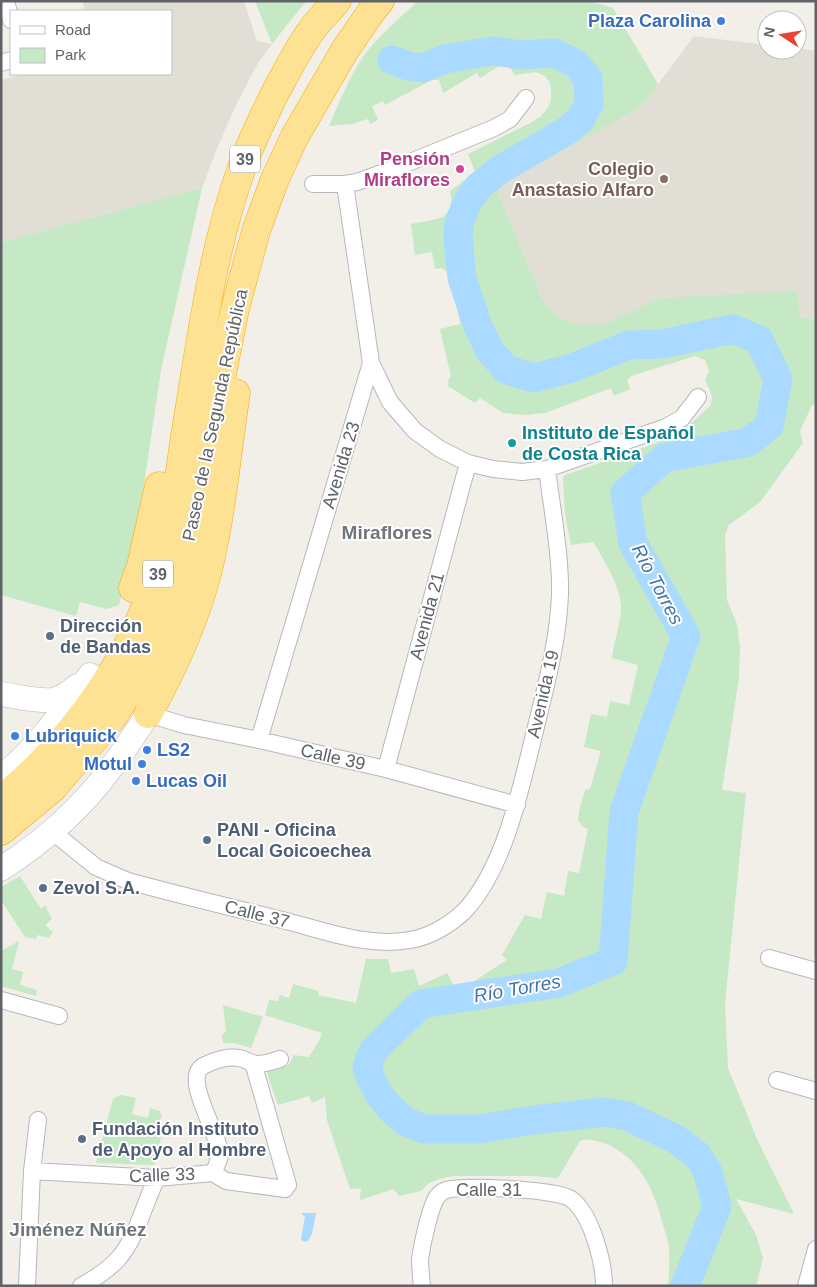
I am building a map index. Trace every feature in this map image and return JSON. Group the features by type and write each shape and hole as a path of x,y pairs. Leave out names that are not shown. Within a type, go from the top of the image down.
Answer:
{"highway":[{"path":"311,30 328,1"},
{"name":"Paseo de la Segunda República","path":"1,799 18,786 54,750 90,706 116,668 148,602 164,553 208,300 225,222 241,169 264,115 286,71 311,30 338,1"},
{"name":"Paseo de la Segunda República","path":"1,831 53,788 112,718 139,675 162,630 189,541 235,309 256,231 275,179 295,136 345,50 380,1"},
{"path":"90,675 121,622 141,566 163,469 185,348 208,300"},
{"path":"148,714 166,681 188,629 208,571 218,522 239,376 235,309"}],"main road":[{"path":"1,694 53,700 68,694 90,675"},
{"path":"1,777 13,768 50,728 90,675"},
{"path":"1,869 53,832 76,810 111,769 148,714"}],"street":[{"path":"6,1 10,16"},
{"path":"313,184 357,182 398,168 494,128 510,119 526,98"},
{"name":"Avenida 23","path":"259,740 371,363 345,184"},
{"path":"371,363 390,402 415,431 440,449 468,463 506,471 522,472 547,469 674,424 688,412 698,397"},
{"name":"Avenida 21","path":"386,769 468,463"},
{"name":"Avenida 19","path":"468,907 482,887 493,865 517,805 551,666 560,593 547,469"},
{"name":"Calle 39","path":"148,714 184,725 386,769 517,805"},
{"name":"Calle 37","path":"53,832 96,867 128,881 350,937 389,942 411,940 432,934 468,907"},
{"path":"769,958 816,971"},
{"path":"1,1000 59,1016"},
{"path":"213,1173 220,1155 196,1085 196,1073 200,1068 212,1061 226,1058 241,1058 251,1063 260,1064 280,1059"},
{"name":"Calle 33","path":"32,1171 156,1178 213,1173 226,1181 285,1189 288,1185 254,1066 251,1063"},
{"path":"777,1080 816,1091"},
{"path":"27,1286 32,1171 38,1120"},
{"path":"81,1286 110,1267 123,1253 156,1178"},
{"name":"Calle 31","path":"422,1286 420,1258 437,1197 447,1190 477,1189 544,1191 564,1194 576,1202 584,1214 601,1259 604,1286"},
{"path":"806,1286 816,1249"}],"shaded area":[{"path":"82,1 244,1 257,41 272,44 258,63 235,107 202,188 1,242 1,80 21,75 172,75 172,10 85,10"},
{"name":"Colegio Anastasio Alfaro","path":"694,36 757,44 757,60 807,60 807,50 816,51 816,319 800,317 797,292 659,298 603,325 585,325 569,322 553,313 542,298 496,188 641,107"}],"green space":[{"path":"255,1 306,1 272,44"},
{"path":"418,1 588,1 613,8 658,84 641,107 496,188 542,298 553,313 569,322 585,325 603,325 659,298 797,291 800,317 816,319 816,404 812,405 800,431 803,443 760,502 729,525 725,535 727,600 737,624 740,648 739,677 722,790 746,793 725,1004 728,1068 757,1139 794,1214 736,1199 756,1235 763,1258 756,1286 668,1286 668,1244 659,1209 650,1187 637,1167 620,1151 594,1140 580,1141 558,1178 454,1176 429,1183 421,1191 399,1196 394,1189 360,1200 361,1188 350,1189 327,1120 325,1097 312,1103 309,1096 278,1105 268,1076 267,1071 287,1065 290,1063 293,1055 309,1057 322,1033 265,1015 269,1000 278,1001 280,995 289,998 293,984 319,991 318,995 356,1003 366,959 388,959 391,973 414,969 419,986 447,973 457,992 507,960 502,955 525,915 541,919 547,892 564,896 568,871 579,873 588,829 583,827 578,821 579,811 585,790 590,789 601,751 584,747 591,714 607,717 610,701 629,705 638,665 612,658 621,613 618,591 611,573 593,542 571,545 565,514 563,478 565,475 670,437 688,426 710,406 712,398 705,381 709,371 705,360 695,356 631,376 627,381 630,389 614,396 611,388 545,413 526,415 503,413 480,398 475,403 448,386 449,378 451,377 440,329 460,324 451,274 441,268 435,269 432,252 415,255 411,224 435,220 447,214 450,209 450,191 475,172 468,154 540,117 551,101 551,91 550,83 545,76 536,72 515,75 506,62 480,78 477,73 443,93 439,80 432,80 385,105 383,101 372,106 378,120 370,124 368,119 352,124 329,126 346,87 368,50"},
{"path":"202,188 161,370 137,532 119,605 107,609 80,602 76,616 1,595 1,242"},
{"path":"20,876 41,909 45,905 52,919 45,925 53,932 49,938 37,935 36,939 25,937 1,900 1,887"},
{"path":"19,941 12,969 23,972 20,985 37,990 36,996 1,986 1,951"},
{"path":"223,1005 263,1017 251,1048 234,1043 223,1043 222,1034 226,1032"},
{"path":"121,1095 136,1098 132,1114 148,1118 150,1108 160,1111 162,1114 159,1125 164,1127 154,1165 96,1163 113,1099"}],"water":[{"path":"302,1213 316,1213 312,1234 308,1241 304,1242 301,1239 305,1216"}],"waterway":[{"name":"Río Torres","path":"392,60 408,66 422,68 445,59 493,51 522,55 554,53 575,63 588,78 589,104 580,120 568,130 501,169 479,186 468,201 459,223 458,238 462,278 478,326 490,351 507,370 534,378 572,368 629,345 662,344 733,329 759,340 778,379 769,426 748,442 664,458 625,493 633,543 686,636 624,812 613,961 559,983 421,1004 373,1051 367,1067 380,1096 391,1109 406,1122 424,1129 479,1129 533,1120 604,1112 627,1116 674,1138 697,1155 707,1170 717,1206 685,1286"}],"place":[{"name":"Plaza Carolina","path":"721,21"},
{"name":"Pensión Miraflores","path":"460,169"},
{"name":"Colegio Anastasio Alfaro","path":"664,179"},
{"name":"Instituto de Español de Costa Rica","path":"512,443"},
{"name":"Dirección de Bandas","path":"50,636"},
{"name":"Lubriquick","path":"15,736"},
{"name":"LS2","path":"147,750"},
{"name":"Motul","path":"142,764"},
{"name":"Lucas Oil","path":"136,781"},
{"name":"PANI - Oficina Local Goicoechea","path":"207,840"},
{"name":"Zevol S.A.","path":"43,888"},
{"name":"Fundación Instituto de Apoyo al Hombre","path":"82,1139"}],"district":[{"name":"Miraflores","path":"387,532"},
{"name":"Jiménez Núñez","path":"78,1229"}]}
